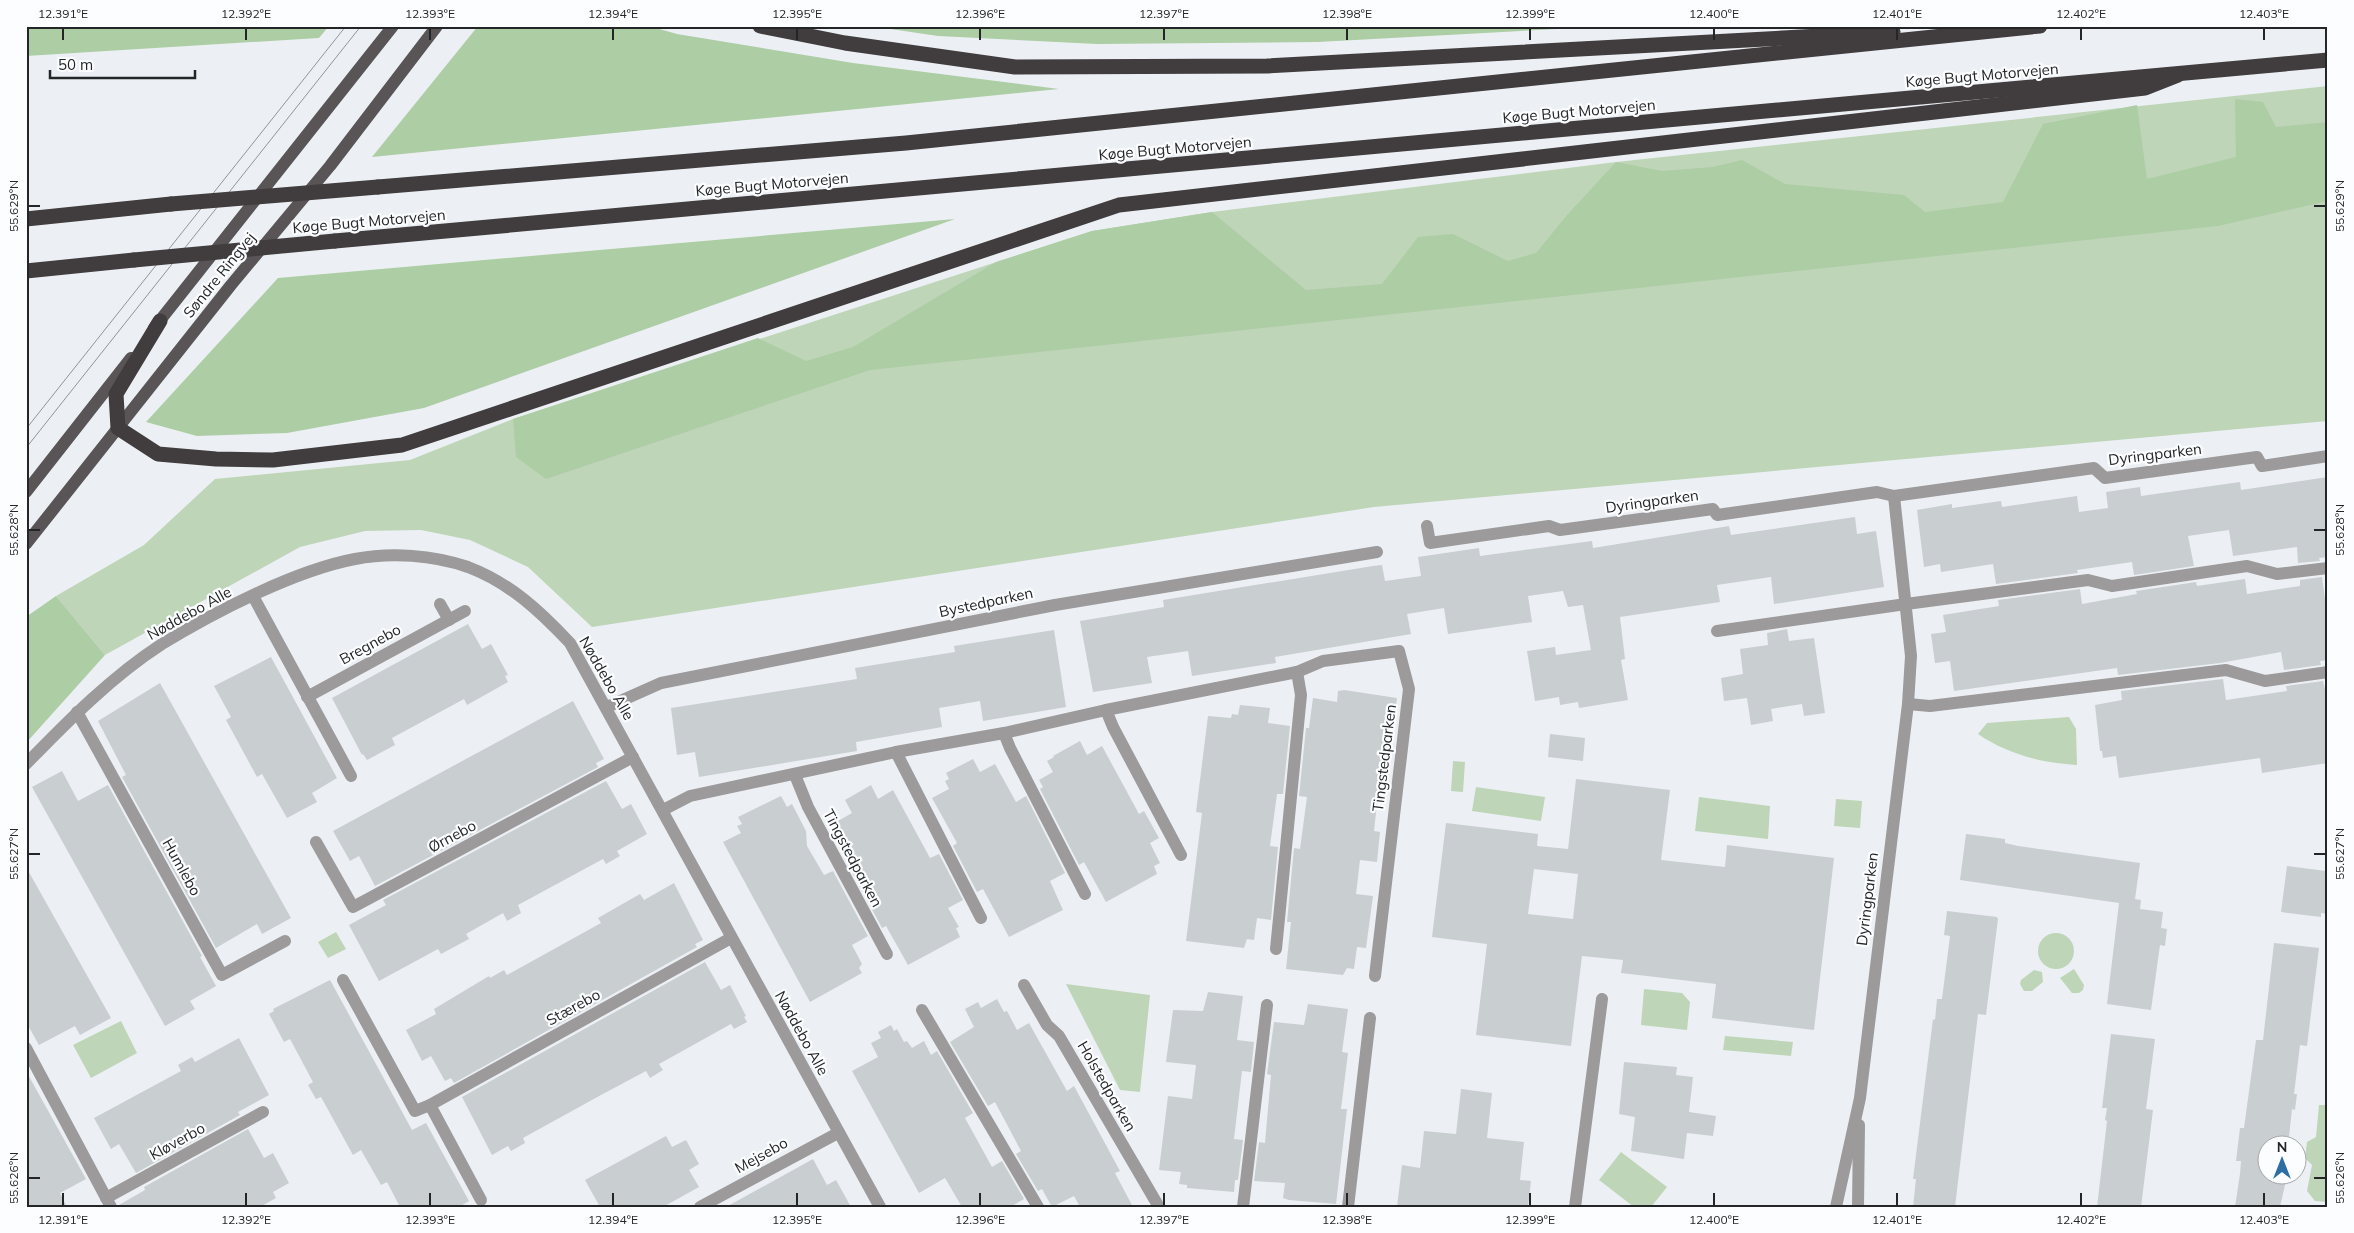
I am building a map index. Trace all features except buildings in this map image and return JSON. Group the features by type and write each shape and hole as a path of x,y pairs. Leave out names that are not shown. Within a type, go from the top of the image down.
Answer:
{"highway":[{"path":"760,26 845,43 1025,67 1267,66 1997,26"},
{"name":"Køge Bugt Motorvejen","path":"26,219 171,204 906,143 2040,26"},
{"name":"Køge Bugt Motorvejen","path":"26,271 335,241 2328,60"},
{"path":"160,320 116,394 118,428 158,454 216,459 273,460 402,445 1119,205 2145,88 2178,75"}],"main road":[{"name":"Søndre Ringvej","path":"26,492 393,26"},
{"name":"Søndre Ringvej","path":"26,544 231,285 330,166 437,26"}],"street":[{"name":"Dyringparken","path":"1427,526 1430,543 1549,526 1560,530 1713,509 1717,515 1877,492 1894,496 2094,468 2105,478 2257,457 2262,466 2328,456"},
{"name":"Dyringparken","path":"1836,1207 1860,1098 1908,704 1911,656 1894,496"},
{"name":"Bystedparken","path":"607,707 661,683 1055,605 1377,552"},
{"name":"Nøddebo Alle","path":"26,764 77,712 161,645 254,596 316,570 356,559 391,556 427,557 467,567 505,585 536,608 570,643 607,707 731,938 880,1207"},
{"path":"1717,631 2088,580 2112,586 2247,566 2277,574 2328,568"},
{"path":"254,596 351,776"},
{"path":"440,604 449,620"},
{"name":"Bregnebo","path":"307,697 465,611"},
{"name":"Tingstedparken","path":"663,810 690,796 896,752 1004,733 1106,710 1297,672 1323,661 1399,650 1410,689 1375,976"},
{"path":"1908,704 1930,706 2226,670 2265,681 2328,672"},
{"path":"1276,949 1301,695 1297,672"},
{"path":"1106,710 1113,727 1181,855"},
{"name":"Humlebo","path":"77,712 222,975 285,941"},
{"path":"1004,733 1085,894"},
{"path":"896,752 981,918"},
{"name":"Ørnebo","path":"316,842 353,907 633,757"},
{"name":"Tingstedparken","path":"795,775 808,807 887,954"},
{"name":"Stærebo","path":"430,1105 731,938"},
{"path":"343,980 415,1110 430,1105 481,1200"},
{"name":"Holstedparken","path":"1024,985 1047,1025 1059,1036 1159,1207"},
{"path":"1575,1207 1602,999"},
{"path":"1243,1207 1267,1004"},
{"path":"922,1010 1038,1207"},
{"path":"1348,1207 1370,1018"},
{"name":"Kløverbo","path":"26,1048 108,1202 263,1112"},
{"name":"Dyringparken","path":"1858,1207 1860,1098"},
{"name":"Mejsebo","path":"700,1207 838,1133"}],"green space":[{"path":"26,26 329,26 319,38 26,56"},
{"path":"478,26 649,26 677,34 853,63 1059,89 372,157"},
{"path":"870,26 1612,26 1318,42 1097,44 938,36"},
{"path":"2328,86 2328,421 1374,507 592,627 528,567 470,540 421,530 365,531 300,547 105,655 56,596 144,545 215,479 410,460 513,419 1092,231 1212,212 1616,162"},
{"path":"2235,99 2263,102 2276,127 2328,122 2328,201 2218,226 870,370 546,479 516,457 513,419 758,338 806,361 853,347 996,262 1092,231 1212,212 1306,290 1382,284 1418,237 1453,234 1508,261 1536,253 1568,214 1616,162 1662,171 1713,167 1742,160 1785,184 1904,195 1925,212 2003,202 2043,124 2137,105 2147,179 2236,157"},
{"path":"955,219 424,408 287,433 197,436 146,422 278,278"},
{"path":"56,596 105,655 26,743 26,617"},
{"path":"2069,717 2076,729 2077,765 2038,760 2025,756 2001,747 1978,734 1987,723"},
{"path":"1453,761 1465,762 1463,792 1451,791"},
{"path":"1476,787 1545,797 1541,821 1472,811"},
{"path":"1699,797 1770,806 1768,839 1695,831"},
{"path":"1836,799 1862,801 1860,828 1834,826"},
{"path":"336,932 346,949 328,958 318,942"},
{"path":"2056,933 2063,934 2069,938 2073,944 2073,958 2069,964 2063,968 2056,969 2049,968 2043,964 2039,958 2038,951 2039,944 2043,938 2049,934"},
{"path":"2074,969 2084,985 2083,990 2079,993 2072,993 2060,978"},
{"path":"2034,970 2042,972 2043,982 2032,991 2024,991 2020,984 2021,980"},
{"path":"1066,984 1150,995 1140,1092 1120,1090"},
{"path":"1644,989 1682,993 1690,1002 1687,1030 1641,1025"},
{"path":"121,1021 137,1053 91,1078 73,1045"},
{"path":"1725,1036 1793,1042 1791,1056 1723,1050"},
{"path":"2328,1081 2328,1202 2315,1201 2307,1191 2312,1165 2306,1159 2307,1142 2316,1137 2319,1105 2326,1105"},
{"path":"1621,1152 1667,1187 1651,1207 1634,1207 1599,1180"}],"tram line":[{"path":"26,429 346,26"},
{"path":"26,448 361,26"}]}
